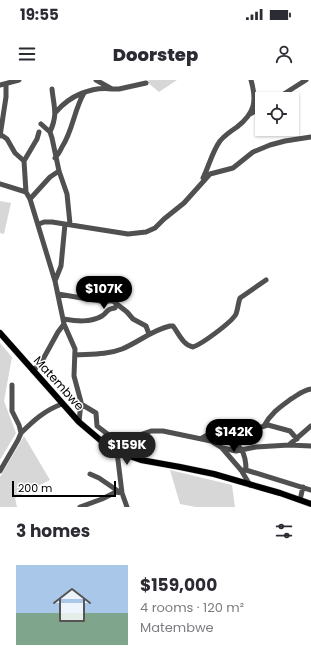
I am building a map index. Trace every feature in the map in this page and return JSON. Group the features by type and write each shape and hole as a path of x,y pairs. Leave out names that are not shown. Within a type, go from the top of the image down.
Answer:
{"main road":[{"name":"Matembwe","path":"0,333 79,422 107,446 117,452 141,460 187,468 250,485 311,504"}],"street":[{"path":"19,80 6,83 6,97 0,134 7,139 15,153 24,161"},
{"path":"96,80 112,89"},
{"path":"250,80 255,97 250,114"},
{"path":"287,92 306,80"},
{"path":"56,112 64,104 84,93 98,88 119,89 146,83"},
{"path":"52,89 56,112 54,124 50,132 55,158 67,194 68,224 61,266 55,281"},
{"path":"55,158 68,136 77,108 84,93"},
{"path":"200,186 212,155 219,143 255,111"},
{"path":"41,124 50,132"},
{"path":"39,132 37,139 24,161 26,192 30,198 39,224 55,281 64,322 74,347 74,376 81,404 79,422"},
{"path":"39,224 48,222 68,224 128,234 146,232 155,228 164,218 184,204 210,174 232,168 256,150 285,141 311,138"},
{"path":"30,198 50,177 59,171"},
{"path":"0,184 26,192"},
{"path":"75,355 105,354 116,351 156,330 172,326 183,342 191,347 196,346 234,317 240,298 266,280"},
{"path":"58,294 118,304 133,319 146,326 149,334"},
{"path":"64,322 89,321 104,315 108,309 115,308 118,304"},
{"path":"33,371 42,361 64,322"},
{"path":"12,385 12,411 21,433"},
{"path":"264,426 270,416 281,406 299,393 311,389"},
{"path":"0,471 21,433 35,420 52,408 62,404"},
{"path":"81,404 96,413 97,426 115,439 125,440 151,431 163,431 211,440 222,448 243,470 250,485"},
{"path":"202,438 209,434 226,435 243,433 264,426 284,428 293,433 297,439"},
{"path":"288,445 311,426"},
{"path":"226,435 243,450 246,463 243,470"},
{"path":"222,448 236,451 256,447 288,445 311,446"},
{"path":"117,452 120,492 127,507"},
{"path":"243,470 311,490"},
{"path":"90,474 99,478 120,492"},
{"path":"300,500 303,487"},
{"path":"80,507 120,492"}],"shaded area":[{"path":"149,80 177,80 159,92 147,82"},
{"path":"0,201 11,203 4,234 0,233"},
{"path":"0,343 12,357 4,401 16,433 0,460"},
{"path":"24,436 50,480 15,498 17,507 0,507 0,477"},
{"path":"170,470 232,485 235,507 196,507 180,504"}]}
